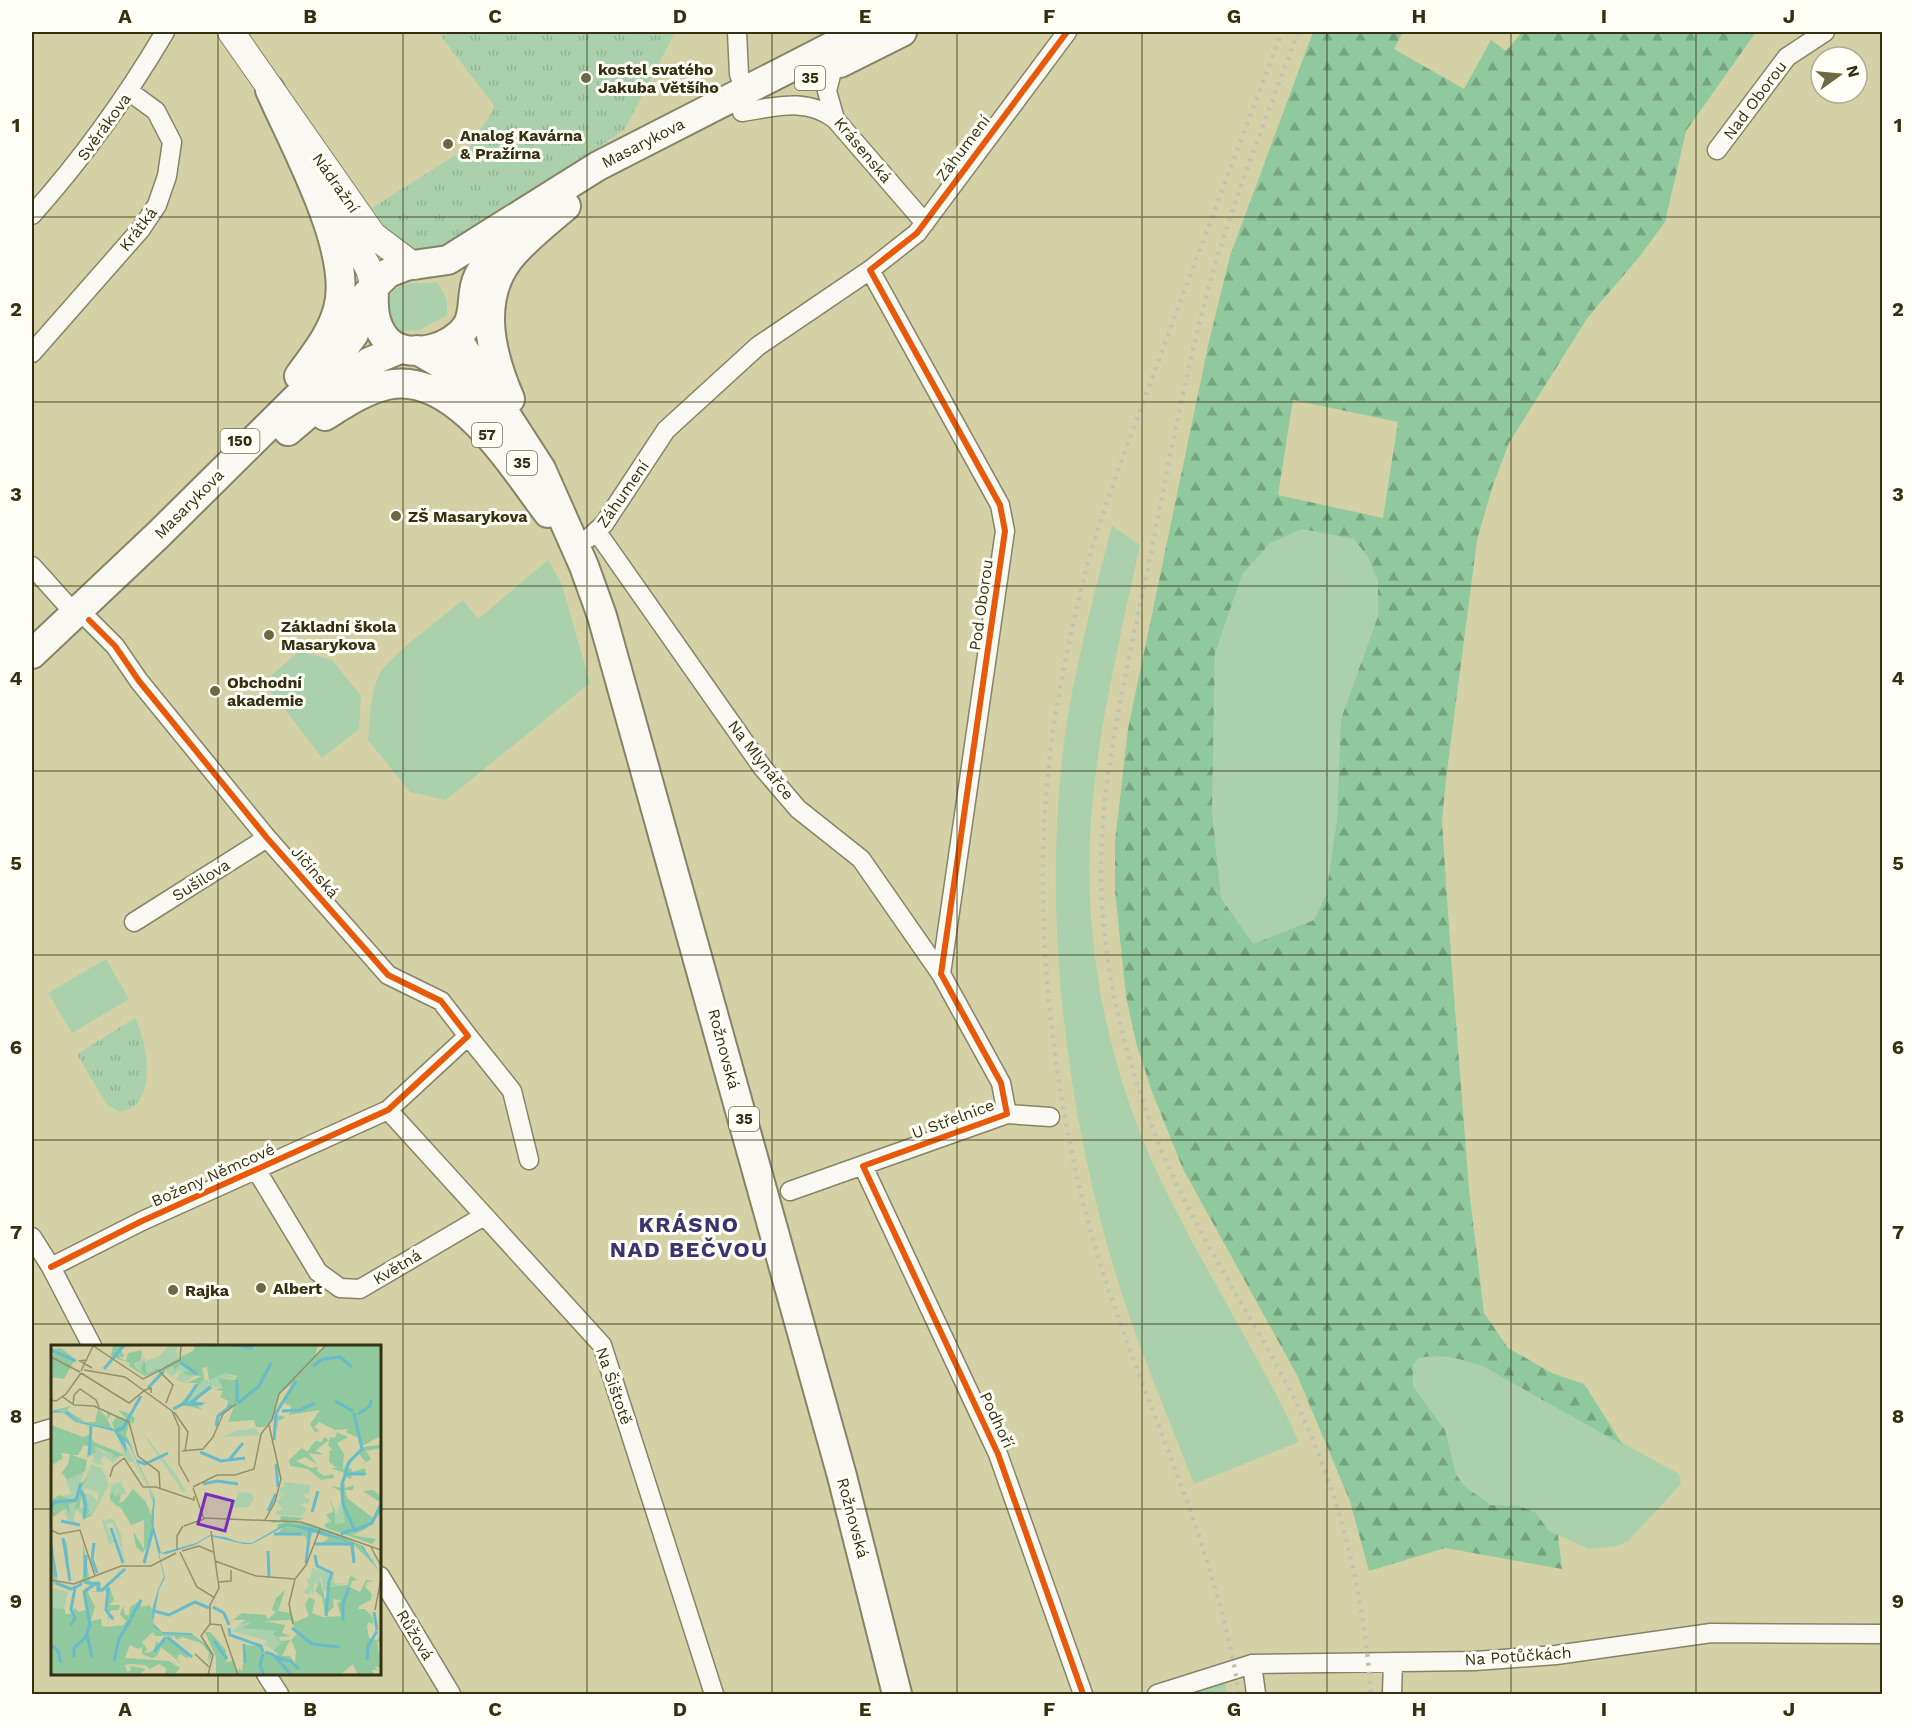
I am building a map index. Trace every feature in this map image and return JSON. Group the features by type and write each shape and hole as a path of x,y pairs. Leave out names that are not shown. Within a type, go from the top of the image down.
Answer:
{"main road":[{"name":"Nádražní","path":"231,32 373,235 423,265"},
{"name":"Masarykova","path":"423,265 448,260 466,250 598,166 744,101 879,36"},
{"name":"Masarykova","path":"456,337 466,327 471,316 478,277 497,249 744,101 833,67 879,36"},
{"name":"Nádražní","path":"270,90 369,269 374,286"},
{"name":"150","path":"158,535 299,375 327,337 338,308 341,278 329,224 270,90"},
{"name":"35","path":"541,469 496,362 490,327 490,308 494,291 509,259 566,206"},
{"name":"35","path":"408,350 388,342 379,329 374,311 374,286 394,270 423,265"},
{"path":"408,350 435,347 456,337 460,317 458,297 451,279 423,265"},
{"name":"Masarykova","path":"158,535 344,350 357,329 364,298 374,286"},
{"name":"Rožnovská","path":"456,337 586,540 596,597 624,687 845,1486 897,1695"},
{"name":"Masarykova","path":"38,648 75,611 137,570 260,454 369,362 408,350"},
{"name":"Rožnovská","path":"408,350 441,364 462,382 586,540"},
{"name":"57","path":"260,454 363,394 387,385 407,383 429,387 449,398 485,433 586,540"},
{"name":"57","path":"75,611 72,600 82,596 158,535"},
{"name":"Masarykova","path":"32,678 75,611"}],"street":[{"name":"Svěrákova","path":"32,215 73,169 130,92 165,32"},
{"path":"737,32 739,74 744,101"},
{"name":"Záhumení","path":"586,540 666,430 758,346 870,270 911,239 1067,32"},
{"name":"Nad Oborou","path":"1717,150 1787,57 1824,32"},
{"name":"Krásenská","path":"833,67 827,91 835,119 925,223"},
{"name":"Krátká","path":"32,353 141,229 157,205 167,176 172,142 156,111 130,92"},
{"name":"Masarykova","path":"744,101 803,104 820,108 835,119"},
{"name":"Pod Oborou","path":"870,270 1000,505 1005,531 941,974"},
{"name":"Na Mlynářce","path":"586,540 798,809 861,859 941,974"},
{"name":"Jičínská","path":"32,566 75,611 115,646 139,681 267,838 388,975 441,1001 512,1091 529,1160"},
{"name":"Sušilova","path":"134,922 267,838"},
{"name":"U Střelnice","path":"790,1191 1007,1114 1001,1083 941,974"},
{"path":"388,1110 468,1036"},
{"name":"Boženy Němcové","path":"51,1267 142,1221 388,1110"},
{"name":"Na Šištotě","path":"388,1110 602,1345 714,1695"},
{"path":"1007,1114 1050,1117"},
{"name":"Podhoří","path":"863,1166 998,1454 1083,1695"},
{"name":"Květná","path":"257,1171 318,1272 340,1288 360,1289 484,1216"},
{"path":"32,1237 51,1267 91,1345"},
{"path":"32,1434 51,1428"},
{"name":"Růžová","path":"381,1578 451,1695"},
{"name":"Na Potůčkách","path":"1157,1695 1252,1664 1475,1661 1556,1655 1711,1633 1882,1634"},
{"path":"1392,1695 1393,1662"},
{"path":"1252,1664 1256,1695"},
{"path":"267,1675 279,1695"}],"green space":[{"path":"438,32 675,32 625,129 447,251 411,249 390,234 372,208 471,145 495,107"},
{"path":"1313,32 1403,32 1394,49 1464,89 1491,40 1506,51 1522,32 1756,32 1686,131 1665,222 1640,256 1588,317 1509,443 1492,488 1477,540 1446,779 1442,822 1452,970 1469,1189 1484,1313 1508,1348 1552,1373 1584,1384 1623,1445 1484,1367 1469,1362 1444,1357 1419,1358 1413,1365 1413,1386 1445,1430 1456,1474 1464,1486 1491,1505 1519,1506 1535,1512 1549,1531 1558,1535 1562,1569 1445,1548 1369,1571 1350,1501 1297,1375 1183,1169 1151,1089 1136,1042 1126,996 1115,891 1115,842 1128,729 1208,346 1230,256","holes":["1293,400 1398,422 1383,518 1278,495","1302,529 1354,539 1367,556 1378,581 1378,616 1341,719 1337,819 1326,895 1314,920 1253,944 1221,898 1212,810 1215,653 1242,575 1269,544"]},
{"path":"437,282 447,300 447,315 419,330 396,332 390,319 388,305 392,293 404,285"},
{"path":"1112,526 1140,545 1108,696 1094,788 1090,838 1093,939 1110,1038 1141,1135 1161,1181 1299,1442 1194,1484 1137,1337 1108,1248 1078,1117 1067,1049 1060,980 1056,911 1056,842 1060,775 1078,663"},
{"path":"1302,529 1354,538 1367,556 1378,581 1378,616 1341,719 1337,819 1326,895 1314,920 1253,945 1221,898 1212,810 1215,653 1242,575 1269,544"},
{"path":"548,560 562,585 590,683 446,800 410,792 368,740 372,699 379,675 405,647 463,600 478,619"},
{"path":"299,651 332,660 361,696 359,729 322,758 264,682"},
{"path":"106,959 129,999 72,1033 48,993"},
{"path":"135,1018 143,1038 147,1077 140,1099 133,1107 120,1112 107,1105 77,1054"},
{"path":"1430,1356 1465,1360 1484,1367 1679,1474 1681,1484 1628,1541 1617,1546 1589,1549 1549,1531 1535,1512 1519,1506 1491,1505 1464,1486 1456,1475 1445,1430 1413,1386 1413,1365 1419,1358"},
{"path":"1224,1679 1227,1694 1183,1694"}],"railway":[{"path":"1239,1694 1226,1629 1208,1566 1118,1317 1097,1254 1080,1190 1057,1071 1050,1010 1045,949 1044,827 1057,706 1087,566 1127,446 1282,32"},
{"path":"1298,32 1230,216 1211,279 1186,381 1122,694 1105,801 1101,876 1103,914 1113,990 1121,1027 1143,1101 1156,1137 1184,1199 1283,1377 1318,1453 1344,1531 1354,1571 1371,1694"}],"cycle path":[{"path":"1067,32 917,233 870,270 1000,505 1005,531 941,974 1001,1083 1007,1114 863,1166 998,1454 1083,1694"},
{"path":"51,1267 142,1221 388,1110 468,1036 441,1001 388,975 267,838 139,681 115,646 89,620"}],"place":[{"name":"kostel svatého Jakuba Většího","path":"586,78"},
{"name":"Analog Kavárna & Pražírna","path":"448,144"},
{"name":"ZŠ Masarykova","path":"396,516"},
{"name":"Základní škola Masarykova","path":"269,635"},
{"name":"Obchodní akademie","path":"215,691"},
{"name":"Albert","path":"261,1288"},
{"name":"Rajka","path":"173,1290"}],"district":[{"name":"KRÁSNO NAD BEČVOU","path":"689,1236"}]}
